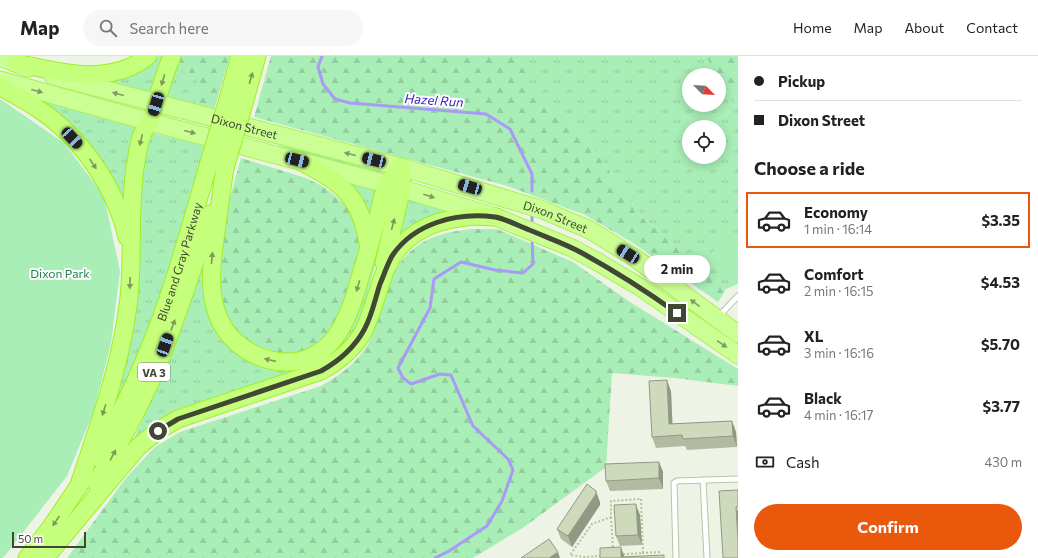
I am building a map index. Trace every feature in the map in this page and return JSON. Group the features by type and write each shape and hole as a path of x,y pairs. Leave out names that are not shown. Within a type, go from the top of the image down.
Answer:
{"highway":[{"path":"8,60 74,74 100,74 124,69 138,63 148,56"},
{"path":"78,488 111,388 127,319 135,169 141,137 150,122 165,72 172,56"},
{"name":"Blue and Gray Parkway","path":"45,558 86,499 110,460 151,379 181,302 225,168 237,98 240,56"},
{"name":"Blue and Gray Parkway","path":"27,558 78,488 116,421 133,387 148,353 169,297 209,163 257,56"},
{"path":"0,86 54,120 71,136 90,159 111,195 121,217 131,253"},
{"path":"297,160 331,179 348,192 358,206 362,216 366,228 369,248"},
{"path":"225,168 212,261 211,279 213,297 220,321 234,341 244,350 269,361 294,362 318,353 338,335 350,312 369,248 395,186 401,167"},
{"path":"378,289 395,186"},
{"path":"45,558 137,448 150,436 165,426 185,416 321,371 344,356 355,344 365,329 378,289 392,256 411,236 425,227 450,219 467,216 496,218"}],"main road":[{"name":"Dixon Street","path":"8,60 48,75 401,167 543,210 590,230 635,258 738,334"},
{"name":"Dixon Street","path":"0,80 150,122 395,186 496,218 572,248 640,287 738,355"}],"lane":[{"path":"717,318 738,296"},
{"path":"676,558 674,484 677,481 738,479"},
{"path":"703,480 707,558"}],"path":[{"path":"613,555 610,501 641,499 643,558"},
{"path":"611,517 592,524 570,554 584,557 597,557 661,552"}],"green space":[{"path":"159,56 165,56 153,95 95,79 154,60"},
{"path":"178,56 181,56 179,63 188,74 197,79 198,83 195,92 196,103 215,107 214,112 163,98"},
{"path":"181,56 230,56 215,107 196,103 193,99 198,83 197,79 183,71 180,65"},
{"path":"271,56 526,56 526,89 595,151 643,218 726,289 718,302 633,243 585,215 507,186 254,117"},
{"path":"526,56 707,57 713,68 682,68 682,112 726,112 726,90 736,107 738,106 738,284 726,289 643,218 595,151 525,89"},
{"path":"704,56 738,56 738,106 736,107 726,90 726,68 713,68 707,58"},
{"path":"27,95 137,126 128,223 122,203"},
{"name":"Dixon Park","path":"0,99 64,143 104,196 120,271 111,343 94,411 67,476 3,558 0,558"},
{"path":"152,133 205,145 179,239 156,309 114,410 110,408 142,163"},
{"path":"277,146 329,154 379,170 382,173 381,175 276,149"},
{"path":"241,158 306,178 322,186 346,206 355,222 360,240 358,259 335,329 312,349 283,357 245,346 221,309 219,265 227,208"},
{"path":"338,178 378,188 371,219"},
{"path":"393,197 363,312 355,330 345,345 321,363 178,409 154,422 134,439 187,311 202,267 208,268 292,365"},
{"path":"405,197 467,212 394,246"},
{"path":"497,229 573,262 630,302 738,369 738,386 675,378 612,373 606,467 524,527 473,558 67,558 126,478 155,447 180,432 321,386 335,377 348,368 364,351 374,328 388,284 404,258 414,248 440,235 455,231"},
{"path":"726,235 738,245 738,276 711,254"}],"building":[{"path":"667,380 669,424 732,421 733,436 683,439 682,435 652,437 649,381"},
{"path":"659,462 659,478 606,481 605,464"},
{"path":"587,484 596,491 596,494 568,536 557,529"},
{"path":"738,490 738,507 736,507 738,558 723,558 719,491"},
{"path":"636,504 638,535 616,536 614,505"},
{"path":"549,539 558,552 549,558 521,558"},
{"path":"621,547 621,557 664,555 664,558 600,558 600,548"}],"waterway":[{"name":"Hazel Run","path":"322,56 318,67 323,84 335,99 350,103 486,114 510,129 532,174 532,191"},
{"name":"Hazel Run","path":"532,213 532,226"},
{"name":"Hazel Run","path":"435,558 449,551 487,526 502,501 513,470 508,459 473,426 451,375 440,374 411,384 403,378 398,368 430,308 434,279 461,262 495,270 523,273 533,264 532,237"}],"route":[{"path":"158,431 178,419 321,371 332,365 344,356 355,344 365,329 392,256 411,236 425,227 450,219 467,216 496,218 546,237 572,248 596,261 640,287 677,313"}]}
